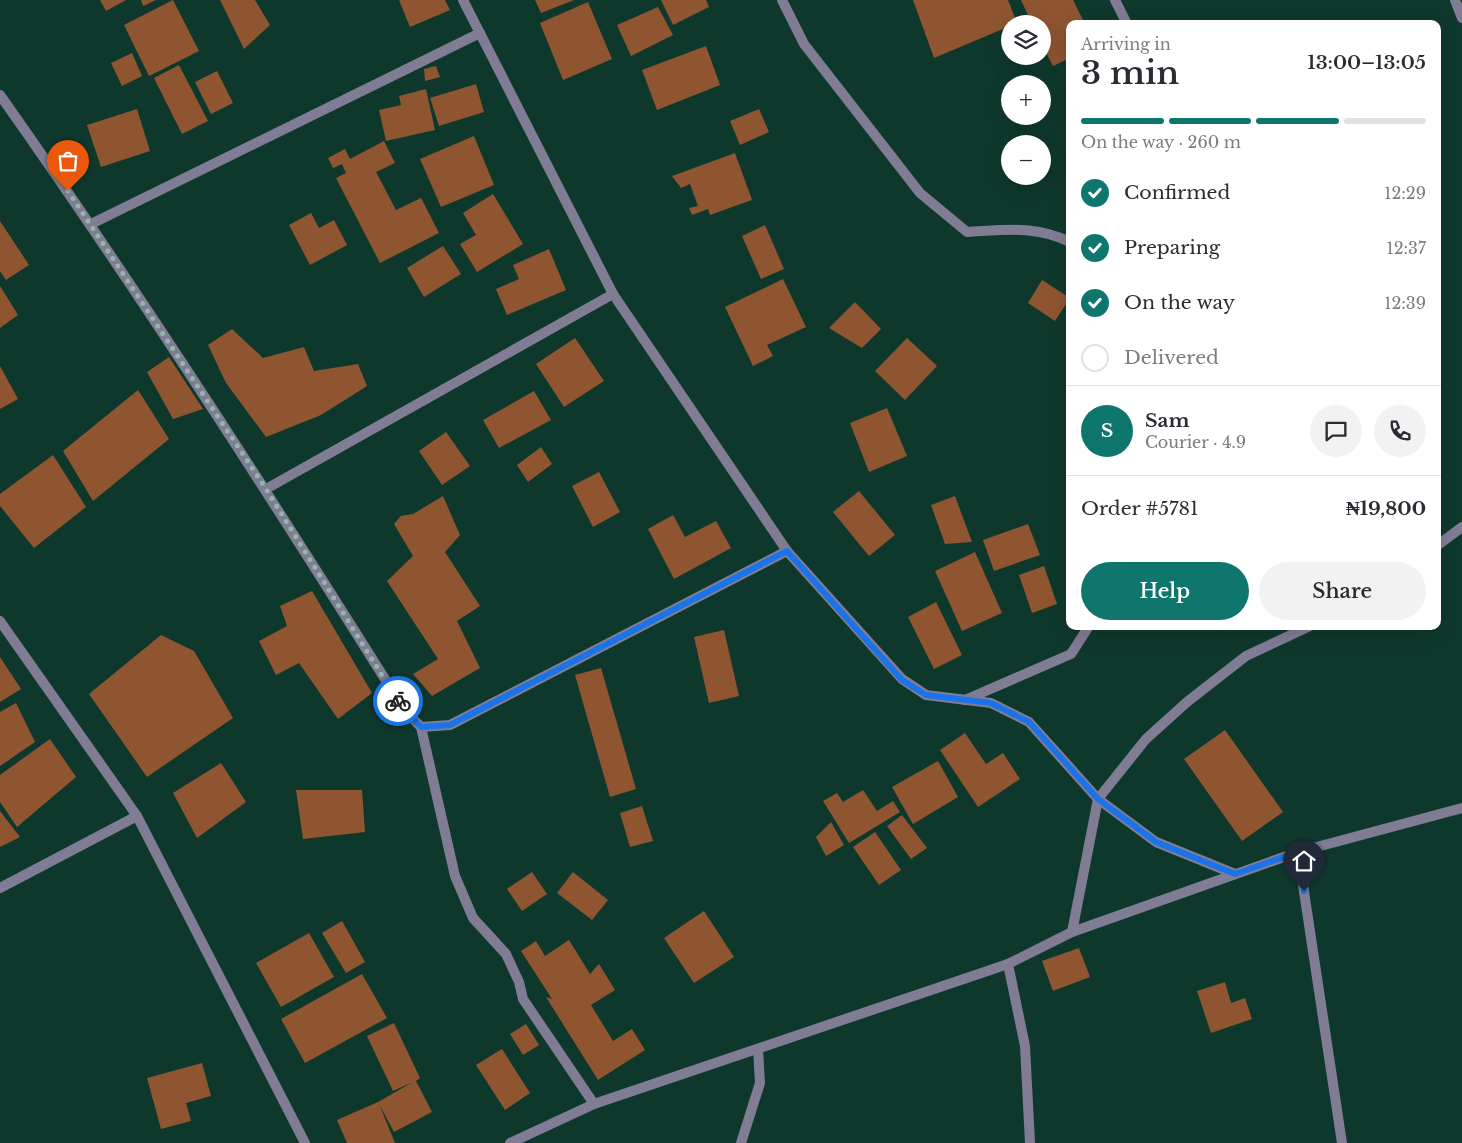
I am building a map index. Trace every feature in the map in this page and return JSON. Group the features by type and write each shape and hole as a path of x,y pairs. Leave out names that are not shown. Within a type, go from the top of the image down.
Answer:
{"street":[{"path":"463,0 613,294 787,551 902,680 926,695 991,703 1029,722 1098,799 1156,842 1235,874"},
{"path":"782,0 804,44 920,193 967,232 1020,229 1051,233 1066,240"},
{"path":"1115,0 1125,20"},
{"path":"1455,0 1462,18"},
{"path":"91,224 480,33"},
{"path":"0,95 91,224 266,489 405,711 421,727 455,876 473,918 506,954 519,982 523,999 594,1104"},
{"path":"266,489 613,294"},
{"path":"1441,543 1462,527"},
{"path":"421,727 450,725 787,551"},
{"path":"0,621 137,816 305,1143"},
{"path":"964,700 1071,654 1086,630"},
{"path":"1072,932 1098,799 1146,739 1187,702 1246,656 1301,630"},
{"path":"510,1143 594,1104 1008,964 1072,932 1235,874 1298,852 1462,808"},
{"path":"0,888 137,816"},
{"path":"1298,852 1342,1143"},
{"path":"1008,964 1025,1046 1030,1143"},
{"path":"741,1143 760,1083 758,1049"}],"building":[{"path":"100,0 126,0 106,11"},
{"path":"141,0 156,0 143,6"},
{"path":"173,0 199,51 149,76 124,25"},
{"path":"220,0 255,0 270,25 244,49"},
{"path":"399,0 445,0 450,10 410,27"},
{"path":"535,0 574,0 541,13"},
{"path":"661,0 706,0 709,7 673,25"},
{"path":"913,0 1008,0 1014,15 1001,15 1001,30 934,58"},
{"path":"1021,0 1073,0 1083,20 1066,20 1066,60 1053,66 1051,62 1051,15 1028,15"},
{"path":"588,2 612,59 563,80 540,23"},
{"path":"658,7 673,35 631,56 617,25"},
{"path":"706,46 720,85 657,110 642,70"},
{"path":"132,53 142,76 122,86 111,63"},
{"path":"179,65 208,121 182,134 154,78"},
{"path":"436,66 440,77 425,81 424,69"},
{"path":"217,71 233,103 211,114 195,82"},
{"path":"476,84 484,112 439,126 430,98"},
{"path":"426,89 435,130 386,141 379,110 401,105 399,96"},
{"path":"137,109 150,151 101,167 87,125"},
{"path":"759,109 769,132 740,145 730,121"},
{"path":"474,136 494,185 441,207 420,159"},
{"path":"384,141 395,163 376,172 396,210 421,198 439,233 380,263 336,178 346,173 342,164 333,168 328,158 345,149 350,159"},
{"path":"735,153 752,200 710,215 708,209 692,215 689,208 698,206 690,184 681,188 672,176"},
{"path":"493,194 523,244 477,272 460,244 476,235 463,213"},
{"path":"311,213 319,228 334,220 347,245 310,265 289,225"},
{"path":"0,221 29,265 6,280 0,271"},
{"path":"765,225 784,269 761,279 742,236"},
{"path":"443,246 461,274 424,297 407,268"},
{"path":"549,249 566,290 507,315 496,289 519,279 513,265"},
{"path":"783,279 806,327 767,345 773,356 753,366 725,307"},
{"path":"1042,280 1066,295 1066,304 1055,321 1028,303"},
{"path":"0,286 18,315 0,328"},
{"path":"855,302 881,329 862,348 829,328"},
{"path":"232,329 263,358 304,347 314,371 358,364 367,386 321,415 266,437 226,383 208,345"},
{"path":"575,338 604,381 564,407 536,364"},
{"path":"907,338 937,366 905,400 875,371"},
{"path":"169,357 203,409 173,419 147,372"},
{"path":"0,366 18,399 0,409"},
{"path":"138,390 169,439 93,501 63,451"},
{"path":"534,391 551,420 499,448 483,420"},
{"path":"887,408 907,456 869,472 850,423"},
{"path":"446,432 470,466 442,485 419,451"},
{"path":"541,447 552,464 528,482 517,465"},
{"path":"53,455 86,507 34,548 0,506 0,494"},
{"path":"599,472 620,512 593,527 572,486"},
{"path":"859,491 895,535 869,556 833,512"},
{"path":"443,496 460,535 445,552 480,606 457,621 480,668 432,696 413,674 438,659 387,581 413,556 394,524 401,516 413,514"},
{"path":"955,496 972,542 945,544 931,505"},
{"path":"673,515 685,537 716,521 731,548 674,579 648,529"},
{"path":"1028,524 1040,555 994,571 983,540"},
{"path":"975,552 1002,613 962,631 935,571"},
{"path":"1044,566 1057,604 1032,613 1019,575"},
{"path":"312,591 372,693 338,719 299,663 276,675 259,641 287,626 280,606"},
{"path":"936,602 962,655 934,669 908,617"},
{"path":"724,630 739,696 709,703 694,637"},
{"path":"161,635 194,651 233,718 147,777 89,694"},
{"path":"0,657 21,689 0,702"},
{"path":"601,668 636,789 610,797 575,675"},
{"path":"16,703 35,742 0,766 0,712"},
{"path":"1225,730 1283,812 1242,841 1184,759"},
{"path":"965,733 986,764 1003,753 1020,779 978,807 940,750"},
{"path":"50,739 76,777 17,827 0,802 0,775"},
{"path":"938,761 958,797 913,824 892,787"},
{"path":"221,763 246,802 197,838 173,793"},
{"path":"296,790 362,790 365,832 303,839"},
{"path":"863,790 877,811 893,801 900,812 849,843 823,801 837,793 843,802"},
{"path":"642,806 653,841 630,847 620,813"},
{"path":"0,811 20,837 0,847"},
{"path":"902,815 927,848 911,859 887,826"},
{"path":"831,822 844,845 826,856 816,837"},
{"path":"875,832 901,870 879,885 853,847"},
{"path":"532,872 547,894 522,911 507,889"},
{"path":"573,872 608,900 592,920 557,893"},
{"path":"704,911 734,957 694,983 664,938"},
{"path":"342,921 365,962 346,973 322,933"},
{"path":"309,933 334,977 281,1007 256,963"},
{"path":"569,940 590,974 599,964 615,990 591,1005 613,1041 632,1029 645,1050 598,1080 546,997 552,999 521,951 536,941 545,956"},
{"path":"1079,948 1090,977 1053,991 1042,961"},
{"path":"362,974 387,1018 305,1063 281,1019"},
{"path":"1225,982 1231,1003 1245,998 1252,1019 1211,1033 1197,991"},
{"path":"394,1023 420,1078 416,1081 432,1112 394,1132 379,1104 395,1143 347,1143 337,1120 378,1102 413,1082 393,1091 367,1036"},
{"path":"526,1024 539,1045 523,1055 510,1034"},
{"path":"502,1049 530,1093 505,1110 476,1065"},
{"path":"202,1063 211,1096 186,1103 191,1121 161,1129 147,1078"}],"way so far":[{"path":"68,191 266,489 398,701"}],"route":[{"path":"398,701 421,727 450,725 787,551 902,680 926,695 991,703 1029,722 1098,799 1156,842 1235,874 1298,852 1304,891"}]}
